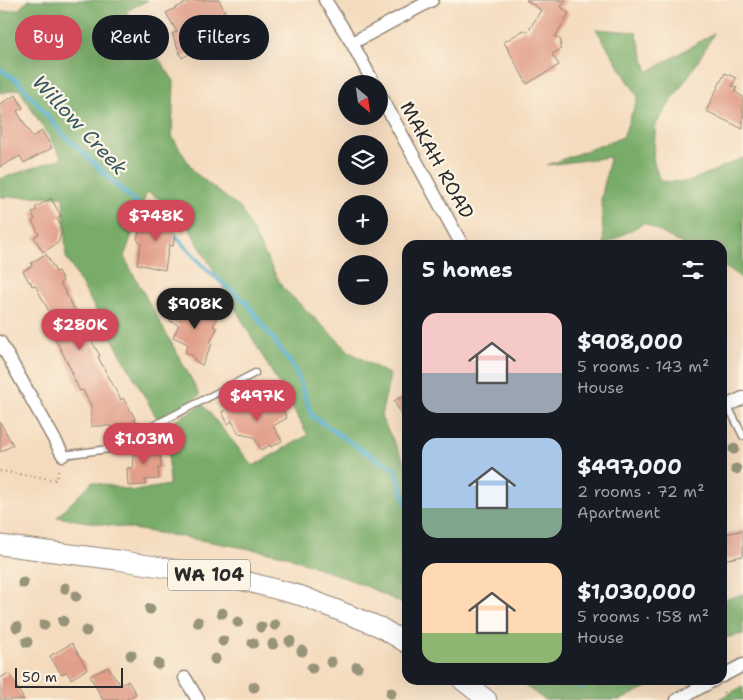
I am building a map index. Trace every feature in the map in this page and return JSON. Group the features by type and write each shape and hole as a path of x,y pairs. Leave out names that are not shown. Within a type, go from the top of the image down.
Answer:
{"main road":[{"name":"WA 104","path":"0,545 117,560 237,579 302,596 380,627 402,640"},
{"path":"468,685 487,700"}],"street":[{"path":"325,0 369,75"},
{"path":"352,44 432,0"},
{"name":"MAKAH ROAD","path":"388,109 459,240"},
{"path":"0,342 63,455"},
{"path":"727,406 743,398"},
{"path":"727,673 743,665"},
{"path":"186,678 198,700"},
{"path":"677,700 705,685"}],"lane":[{"path":"63,455 109,448 255,373"},
{"path":"727,410 743,436"}],"path":[{"path":"0,471 56,480 63,455"},
{"path":"723,692 729,700"}],"green space":[{"path":"29,0 148,0 126,11 129,15 92,15 92,60 160,60 174,81 172,136 194,172 241,209 282,287 350,352 390,375 381,417 402,457 402,604 364,585 284,555 57,517 92,482 134,491 169,485 168,424 203,405 253,466 308,435 178,209 147,192 124,257 200,395 158,420 66,257 63,196 0,197 0,179 62,158 19,89 0,93 0,12 19,9"},
{"path":"596,29 636,32 648,72 714,33 697,63 656,124 653,159 660,181 688,182 743,158 743,280 727,268 727,240 675,240 644,223 613,240 604,240 601,200 610,157 547,165 623,137 638,97"},
{"path":"743,594 743,634 727,637 727,599"},
{"path":"524,685 651,685 621,700 545,700"},
{"path":"743,686 743,700 718,700"}],"building":[{"path":"191,0 219,0 227,15 179,15 179,51 172,34 177,32 169,15 166,13"},
{"path":"526,0 566,0 561,7 569,13 555,37 561,40 560,50 552,54 559,65 527,84 504,42 524,30 528,32 541,10"},
{"path":"725,73 736,78 732,86 737,87 735,92 743,97 743,129 706,111"},
{"path":"16,95 23,108 17,111 32,137 42,131 52,148 24,163 20,156 0,167 0,104"},
{"path":"51,198 61,216 57,219 63,229 58,243 43,252 34,237 39,234 32,221 35,219 32,213 37,210 35,208"},
{"path":"147,213 160,216 159,218 168,220 168,223 177,224 173,246 169,245 165,270 137,264 141,244 137,239 143,221 146,221"},
{"path":"46,254 56,272 58,271 63,281 60,283 100,356 98,357 121,400 123,398 135,418 138,426 118,437 112,426 91,426 91,406 83,390 80,391 46,320 52,317 35,285 32,286 23,271 32,266 31,263"},
{"path":"184,300 206,310 205,313 217,319 213,326 217,328 210,343 212,344 202,365 195,361 193,356 185,352 188,344 173,337 179,325 170,321"},
{"path":"402,397 402,415 394,401"},
{"path":"240,402 242,407 251,402 257,411 278,402 287,418 273,426 282,441 261,450 254,437 239,434 232,421 228,424 222,412"},
{"path":"0,422 13,445 0,452"},
{"path":"158,445 161,468 158,468 159,479 145,480 146,485 128,486 127,468 134,468 132,447"},
{"path":"743,530 743,556 727,559 727,534"},
{"path":"72,643 87,669 71,679 67,672 61,674 50,656"},
{"path":"108,667 120,685 128,681 136,694 125,700 103,700 90,676"},
{"path":"9,673 24,700 0,700 0,678"}],"waterway":[{"name":"Willow Creek","path":"0,69 19,82 61,132 151,215"},
{"name":"Willow Creek","path":"171,231 207,270 246,302 295,369 312,416 362,450 395,469 402,491"}]}
